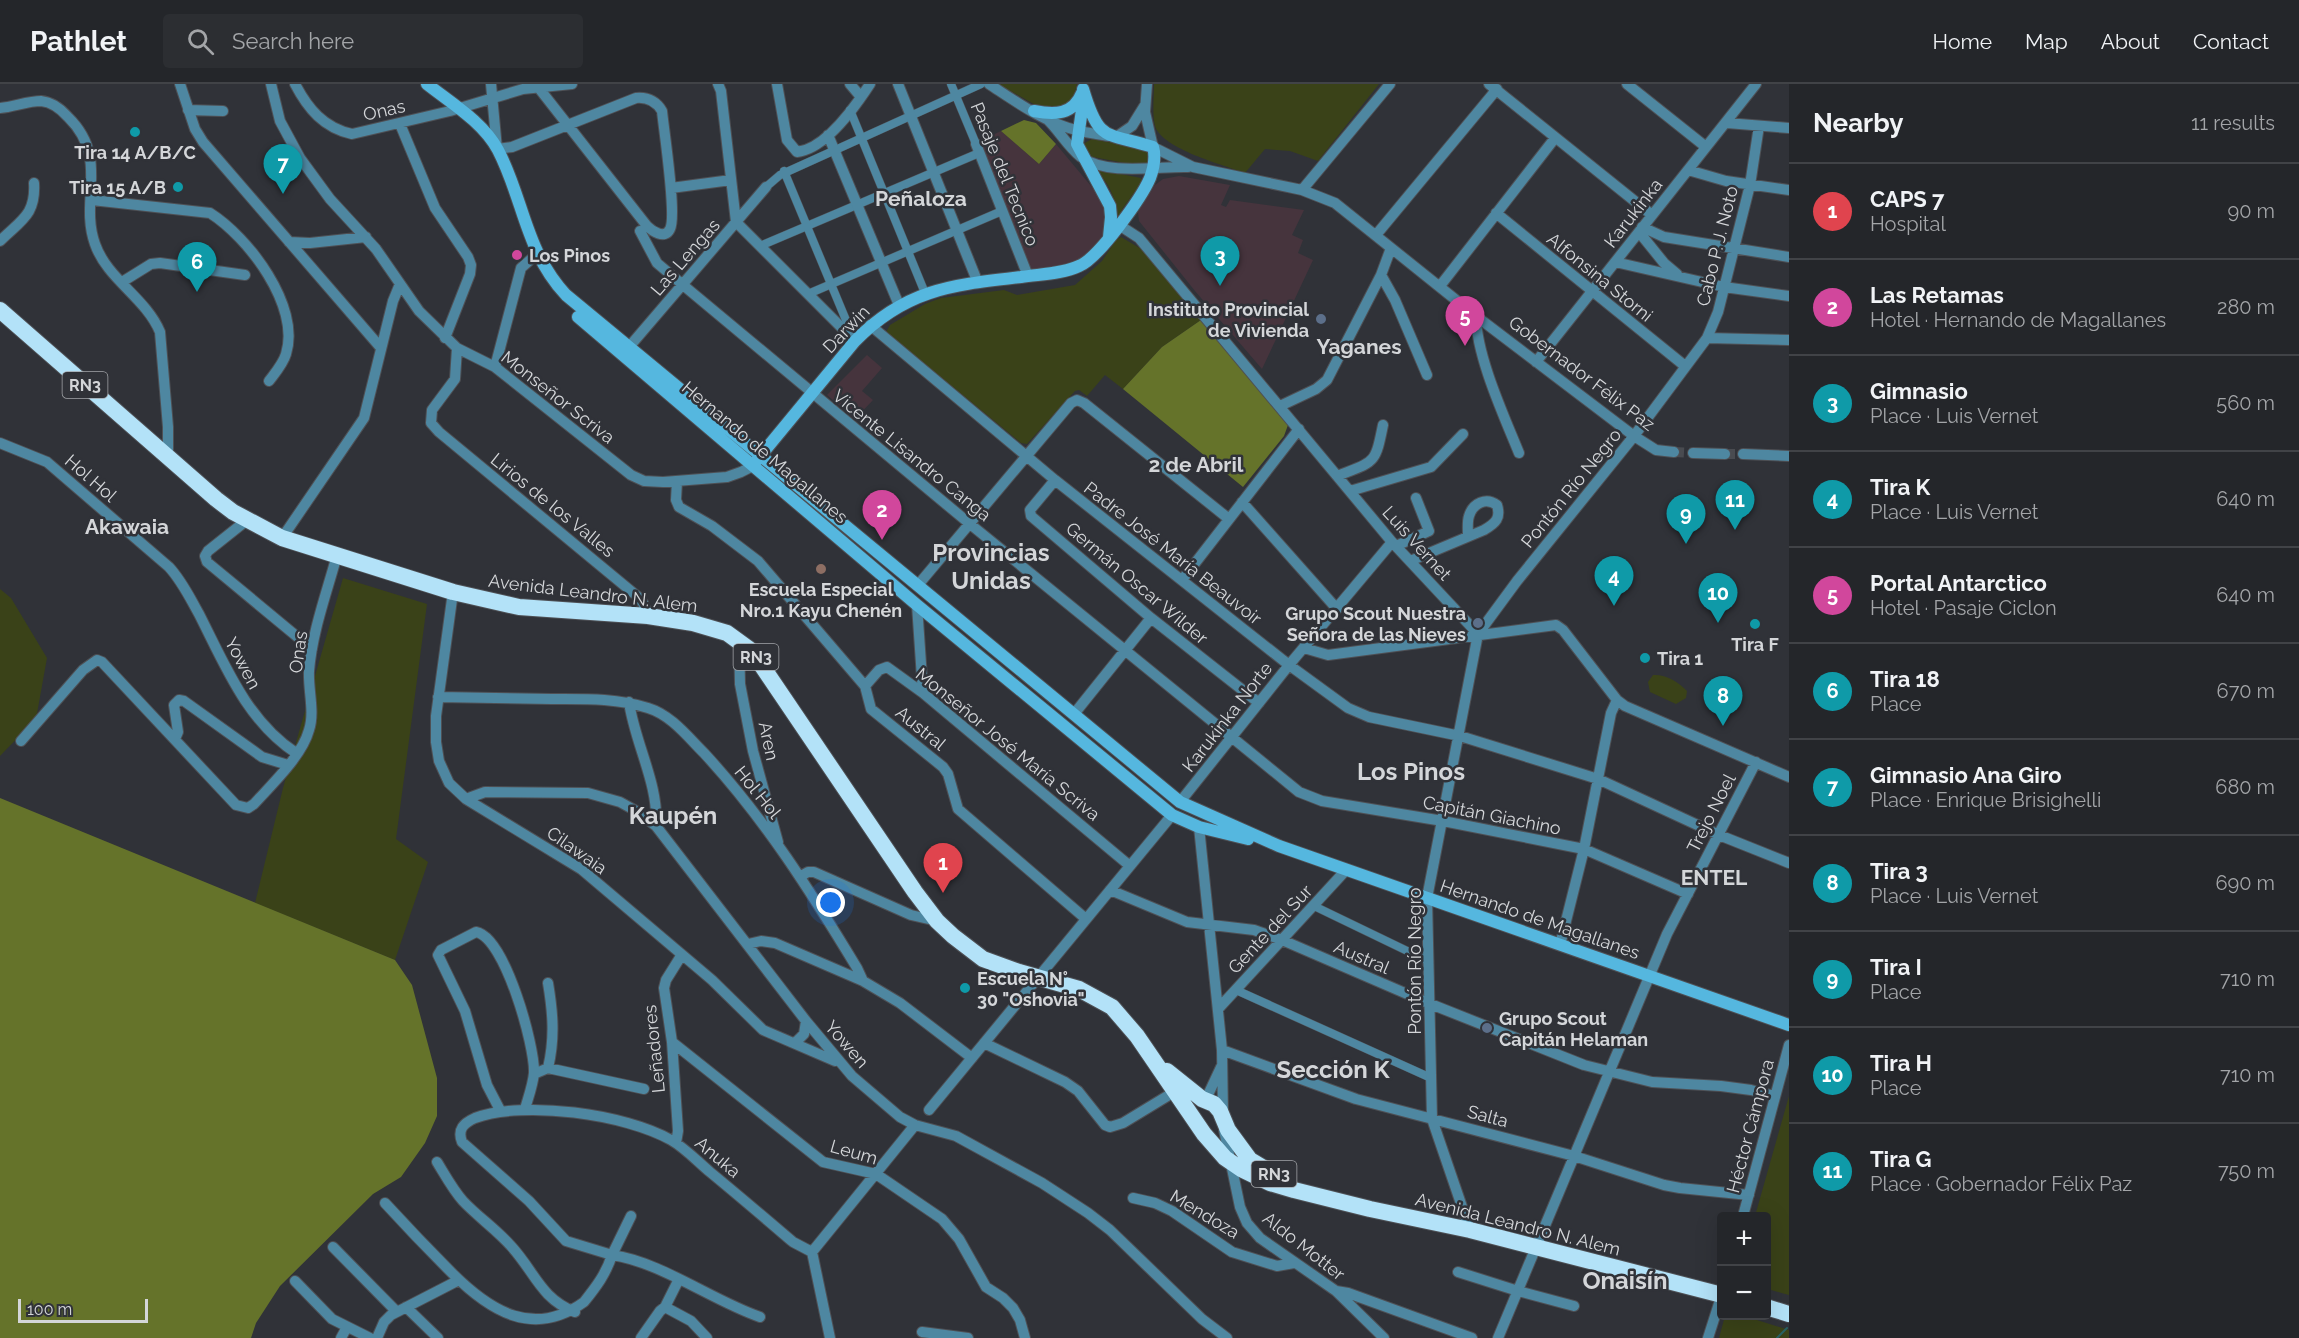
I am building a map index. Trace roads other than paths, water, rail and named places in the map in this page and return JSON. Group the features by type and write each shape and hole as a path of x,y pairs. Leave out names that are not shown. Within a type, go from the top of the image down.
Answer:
{"highway":[{"name":"Avenida Leandro N. Alem","path":"1,312 233,512 282,538 453,592 519,607 648,616 711,627 739,640 758,660 937,921 969,950 983,959 1079,989 1112,1007 1125,1020 1150,1054 1204,1134 1231,1163 1270,1183 1470,1230 1717,1294"},
{"name":"Avenida Leandro N. Alem","path":"1150,1054 1169,1073 1214,1104 1243,1151 1261,1167 1339,1201"},
{"path":"1192,1115 1194,1105 1204,1099"},
{"path":"1204,1134 1213,1136 1224,1123"},
{"path":"1771,1308 1789,1314"}],"main road":[{"path":"416,84 475,123 497,148"},
{"path":"427,84 453,110"},
{"path":"1034,111 1056,115 1064,113 1076,104 1083,86"},
{"path":"1083,86 1077,144 1110,206 1111,227 1108,241"},
{"path":"1083,86 1095,122 1113,136"},
{"name":"Hernando de Magallanes","path":"453,110 489,151 548,286 577,316 917,605 1172,815 1199,827 1279,846"},
{"name":"Gobernador Félix Paz","path":"1113,136 1153,147"},
{"name":"Darwin","path":"753,466 855,341 870,325 899,305 926,293 950,286 1062,271 1082,266 1095,256 1145,187 1152,170 1155,154 1153,147"},
{"name":"Hernando de Magallanes","path":"497,148 534,255 566,295 1180,802 1279,846 1789,1025"}],"street":[{"path":"180,84 195,129 203,142 381,348"},
{"name":"Monseñor Scriva","path":"271,84 280,121 294,148 330,199 386,262 418,311 445,338 457,348 495,367 632,474 652,482 677,481"},
{"name":"Onas","path":"295,84 312,111 326,124 338,131 352,134 400,124 538,87 572,84"},
{"name":"Hernando de Magallanes","path":"491,84 497,148"},
{"path":"718,84 721,92 736,222 855,341"},
{"path":"777,84 787,140 795,156 814,147 828,135 870,84"},
{"path":"850,84 861,97"},
{"path":"898,84 978,283"},
{"name":"Pasaje del Tecnico","path":"951,84 1028,276"},
{"path":"766,188 783,173 981,84"},
{"name":"Gobernador Félix Paz","path":"989,84 1046,118 1077,131 1113,136"},
{"path":"1147,84 1145,105 1147,128 1153,147"},
{"path":"1302,190 1390,84"},
{"path":"1627,84 1706,147"},
{"name":"Karukinka","path":"1536,362 1756,84"},
{"path":"497,148 512,147 567,125 636,98 650,100 662,111 670,188 670,230 666,234 660,234 647,226 567,125 538,87"},
{"path":"1376,235 1493,87 1652,215"},
{"path":"0,108 38,101 56,106 67,115 85,137 89,151 92,200 90,227 95,245 103,260 148,311 160,332 168,427 168,458"},
{"path":"1113,136 1132,126 1145,105"},
{"path":"188,110 223,111"},
{"path":"850,110 926,293"},
{"name":"Gobernador Félix Paz","path":"1046,118 1083,159 1119,168 1152,170 1193,167"},
{"path":"1727,123 1789,128"},
{"path":"400,124 435,208 471,265 470,274 445,338"},
{"name":"Cabo P. J. Noto","path":"1685,366 1707,338 1718,312 1750,185 1760,126"},
{"path":"828,135 899,305"},
{"path":"1440,286 1555,138"},
{"name":"Gobernador Félix Paz","path":"1153,147 1193,167 1302,190 1335,203 1476,316 1634,436 1656,450 1674,452"},
{"path":"760,246 934,173 978,149"},
{"path":"1688,170 1750,185 1789,190"},
{"path":"783,173 855,341"},
{"path":"670,188 731,180"},
{"path":"0,241 30,211 34,204 34,183"},
{"name":"Las Lengas","path":"629,347 766,188"},
{"path":"92,200 210,213 221,220 252,252 276,286 287,317 287,353 269,381"},
{"path":"808,294 1002,211"},
{"name":"Alfonsina Storni","path":"1496,213 1685,366"},
{"name":"Luis Vernet","path":"1119,225 1139,238 1394,544 1478,634"},
{"path":"1641,230 1664,237 1789,257"},
{"path":"1641,230 1664,263 1679,276"},
{"name":"Vicente Lisandro Canga","path":"640,231 657,263 970,524 1232,737"},
{"path":"289,242 326,242 366,237"},
{"path":"1280,406 1316,389 1327,380 1381,274 1391,248"},
{"path":"495,367 521,268 534,255"},
{"path":"1615,262 1724,287 1789,296"},
{"path":"122,282 151,264 160,263 245,275"},
{"path":"1381,274 1395,300 1427,375"},
{"path":"282,538 364,418 393,301 400,284"},
{"path":"1476,316 1477,334 1495,393 1520,453"},
{"name":"Padre José María Beauvoir","path":"870,325 1055,480 1289,666 1359,714 1460,736 1598,779 1719,835 1789,863"},
{"path":"1707,338 1789,340"},
{"name":"Lirios de los Valles","path":"457,348 455,380 432,410 431,423 438,432 637,596 643,603 648,616"},
{"name":"Pontón Río Negro","path":"1470,1230 1432,1119 1427,898 1478,634 1517,581 1634,436 1685,366"},
{"path":"918,585 1071,403 1077,400 1084,403 1229,519"},
{"path":"1337,476 1374,459 1383,425"},
{"path":"1182,580 1299,429"},
{"path":"1350,491 1431,467 1463,434"},
{"name":"Hol Hol","path":"0,443 48,462 177,576"},
{"path":"1693,453 1725,454"},
{"path":"1743,454 1789,456"},
{"name":"Darwin","path":"677,481 727,477 753,466"},
{"name":"Germán Oscar Wilder","path":"1055,480 1030,510 1031,516 1151,618 1259,703"},
{"path":"677,481 676,500 679,507 712,526 758,561 865,686"},
{"path":"1394,544 1429,531 1416,498"},
{"path":"1242,502 1337,609"},
{"path":"247,520 204,556 207,562 312,649"},
{"path":"1410,561 1468,536"},
{"name":"Karukinka Norte","path":"1180,802 1289,666 1394,544"},
{"name":"Onas","path":"175,739 236,805 248,808 255,804 297,753 309,730 311,718 309,671 312,649 337,555"},
{"name":"Yowen","path":"177,576 246,704 286,746 297,753"},
{"name":"Cilawaia","path":"453,592 438,698 436,742 440,761 449,783 466,799 574,864 712,980 763,1030 772,1036 795,1043 838,1062"},
{"path":"917,605 923,693"},
{"path":"1074,714 1151,618"},
{"path":"1304,648 1328,655 1556,625 1563,630 1617,700 1625,706 1789,777"},
{"name":"Aren","path":"739,640 740,684 753,752 779,846"},
{"path":"21,741 83,670 97,660 102,662 175,739 178,732 174,705 179,700 184,701 262,757 288,765"},
{"name":"Monseñor José María Scriva","path":"865,686 879,670 887,667 923,693 1130,866"},
{"name":"Austral","path":"865,686 871,709 943,767 948,774 958,809 1086,918"},
{"name":"Hol Hol","path":"438,698 615,700 650,708 679,726 729,780 801,876 863,981"},
{"path":"1560,945 1584,849 1611,713 1617,700"},
{"path":"629,702 631,719 656,802 656,826"},
{"name":"Capitán Giachino","path":"1232,737 1299,792 1310,798 1584,849 1688,894"},
{"name":"Trejo Noel","path":"1498,1338 1651,977 1667,934 1756,762"},
{"name":"Yowen","path":"466,799 484,792 588,793 620,801 638,812 656,826 838,1062 900,1117 915,1125 956,1137 1042,1183 1088,1213 1110,1230 1202,1318 1227,1338"},
{"path":"929,1110 1172,815"},
{"name":"Aldo Motter","path":"1199,827 1222,1050 1224,1123 1240,1207 1247,1223 1260,1238 1336,1291 1384,1338"},
{"name":"Gente del Sur","path":"1218,1009 1346,870"},
{"path":"801,876 814,872 911,915 937,921"},
{"name":"Austral","path":"1110,890 1187,922 1254,930 1282,940 1428,1004 1584,1065 1652,1082 1721,1086 1775,1096"},
{"path":"1314,906 1428,961"},
{"path":"501,1112 488,1085 465,1011 438,955 441,950 476,932 481,933 492,945 514,984 522,1006 533,1055 534,1074 525,1109"},
{"path":"748,944 761,941 775,943 863,981 900,1003 972,1058"},
{"name":"Leñadores","path":"676,1143 678,1131 672,1042 664,988 666,980 681,956"},
{"path":"548,983 554,1021 552,1052 548,1068"},
{"path":"1236,990 1431,1078"},
{"path":"795,1043 804,1034 806,1021"},
{"name":"Leum","path":"672,1042 823,1162 876,1174 942,1220 959,1239 986,1287 1013,1308 1020,1320 1025,1338"},
{"path":"984,1043 1065,1082 1078,1091 1105,1125 1110,1127 1123,1124 1174,1092"},
{"name":"Héctor Cámpora","path":"1744,1212 1789,1045"},
{"name":"Salta","path":"1222,1050 1356,1099 1574,1156 1680,1188 1749,1196"},
{"name":"Aldo Motter","path":"1204,1099 1223,1064"},
{"path":"534,1074 548,1068 644,1089"},
{"name":"Anuka","path":"612,1255 566,1241 530,1201 462,1142 459,1134 461,1127 467,1121 501,1112 525,1109 607,1119 651,1131 676,1143 794,1242 812,1252"},
{"path":"830,1338 812,1252 915,1125"},
{"path":"437,1162 462,1200 494,1227 513,1248 544,1292 555,1302 575,1312"},
{"name":"Mendoza","path":"1133,1198 1155,1203 1172,1211 1232,1251 1277,1266 1294,1263"},
{"path":"385,1203 498,1317 523,1327 556,1326 575,1312 600,1283 631,1216"},
{"path":"333,1247 401,1310 438,1338"},
{"path":"612,1255 627,1257 744,1312 760,1317"},
{"path":"1458,1272 1574,1306"},
{"path":"377,1338 384,1322 401,1310 459,1280"},
{"path":"641,1338 660,1311 665,1308 679,1280"},
{"path":"295,1281 332,1319 370,1338"},
{"path":"1336,1291 1348,1293 1472,1338"},
{"path":"665,1308 691,1321 708,1338"},
{"path":"1708,1338 1717,1308"},
{"path":"341,1338 347,1327"},
{"path":"922,1332 968,1338"}],"waterway":[{"path":"1777,1338 1787,1328"}],"tunnel":[{"path":"1674,452 1693,453"},
{"path":"1725,454 1743,454"}],"place":[{"name":"Tira 14 A/B/C","path":"135,132"},
{"name":"Tira 15 A/B","path":"178,187"},
{"name":"Gimnasio Ana Giro","path":"283,194"},
{"name":"Los Pinos","path":"517,255"},
{"name":"Gimnasio","path":"1220,286"},
{"name":"Tira 18","path":"197,292"},
{"name":"Instituto Provincial de Vivienda","path":"1321,319"},
{"name":"Portal Antarctico","path":"1465,346"},
{"name":"Tira G","path":"1735,530"},
{"name":"Las Retamas","path":"882,540"},
{"name":"Tira I","path":"1686,544"},
{"name":"Escuela Especial Nro.1 Kayu Chenén","path":"821,569"},
{"name":"Tira K","path":"1614,606"},
{"name":"Grupo Scout Nuestra Señora de las Nieves","path":"1478,623"},
{"name":"Tira H","path":"1718,623"},
{"name":"Tira F","path":"1755,624"},
{"name":"Tira 1","path":"1645,658"},
{"name":"Tira 3","path":"1723,726"},
{"name":"CAPS 7","path":"943,893"},
{"name":"Escuela N° 30 \"Oshovia\"","path":"965,988"},
{"name":"Grupo Scout Capitán Helaman","path":"1487,1028"}],"district":[{"name":"Peñaloza","path":"921,198"},
{"name":"Yaganes","path":"1359,346"},
{"name":"2 de Abril","path":"1196,464"},
{"name":"Akawaia","path":"127,526"},
{"name":"Provincias Unidas","path":"991,566"},
{"name":"Los Pinos","path":"1411,771"},
{"name":"Kaupén","path":"673,815"},
{"name":"ENTEL","path":"1714,877"},
{"name":"Sección K","path":"1333,1069"},
{"name":"Onaisín","path":"1625,1280"}]}
